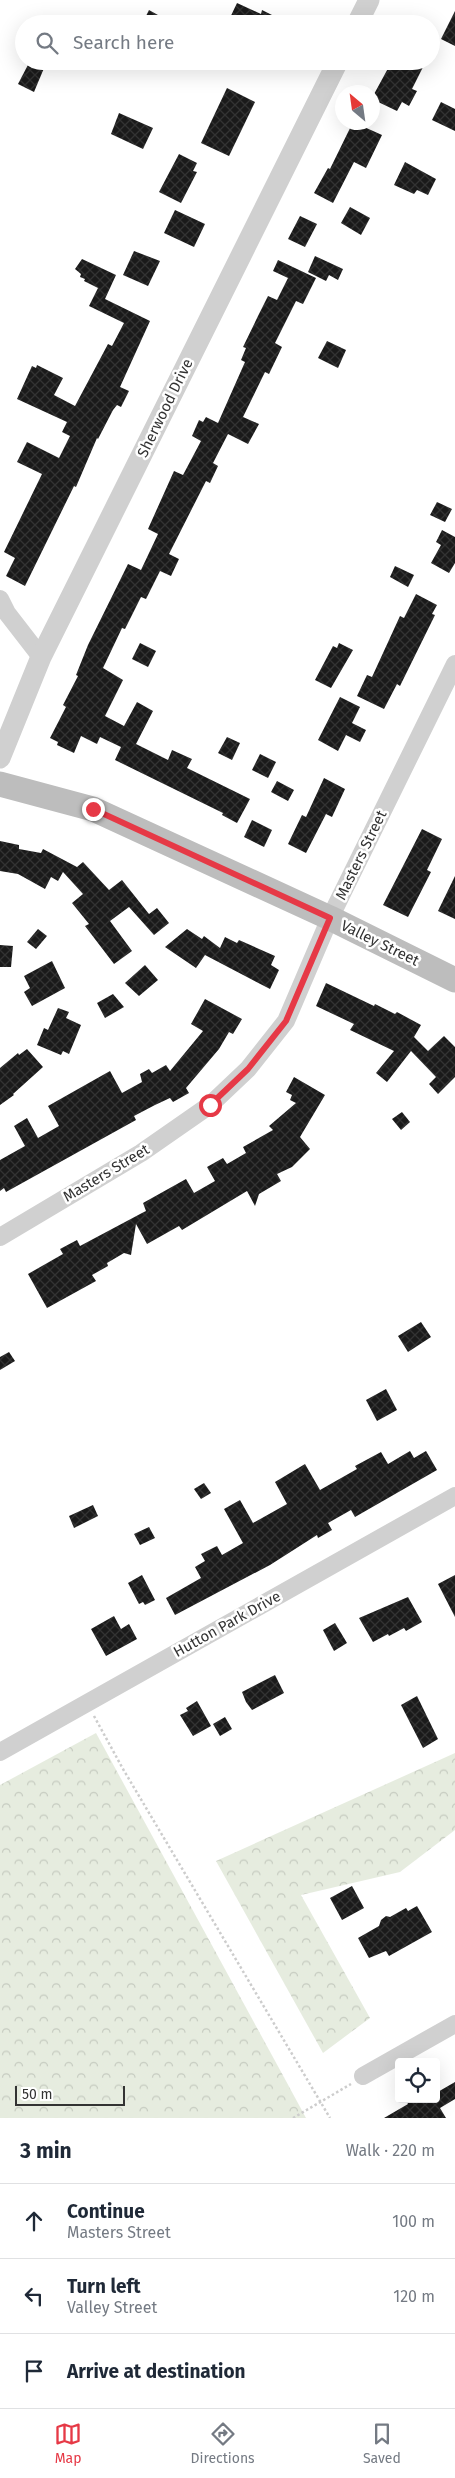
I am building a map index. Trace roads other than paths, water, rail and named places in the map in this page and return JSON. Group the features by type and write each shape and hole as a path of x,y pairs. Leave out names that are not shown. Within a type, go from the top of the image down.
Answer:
{"main road":[{"name":"Valley Street","path":"0,784 93,809 330,918 455,980"}],"street":[{"path":"362,15 369,0"},
{"name":"Sherwood Drive","path":"0,758 41,657 334,70"},
{"path":"0,600 7,613 41,657"},
{"name":"Masters Street","path":"0,1238 141,1153 210,1105 248,1069 286,1021 330,918 455,664"},
{"name":"Hutton Park Drive","path":"0,1752 455,1496"},
{"path":"362,2076 455,2024"}]}
